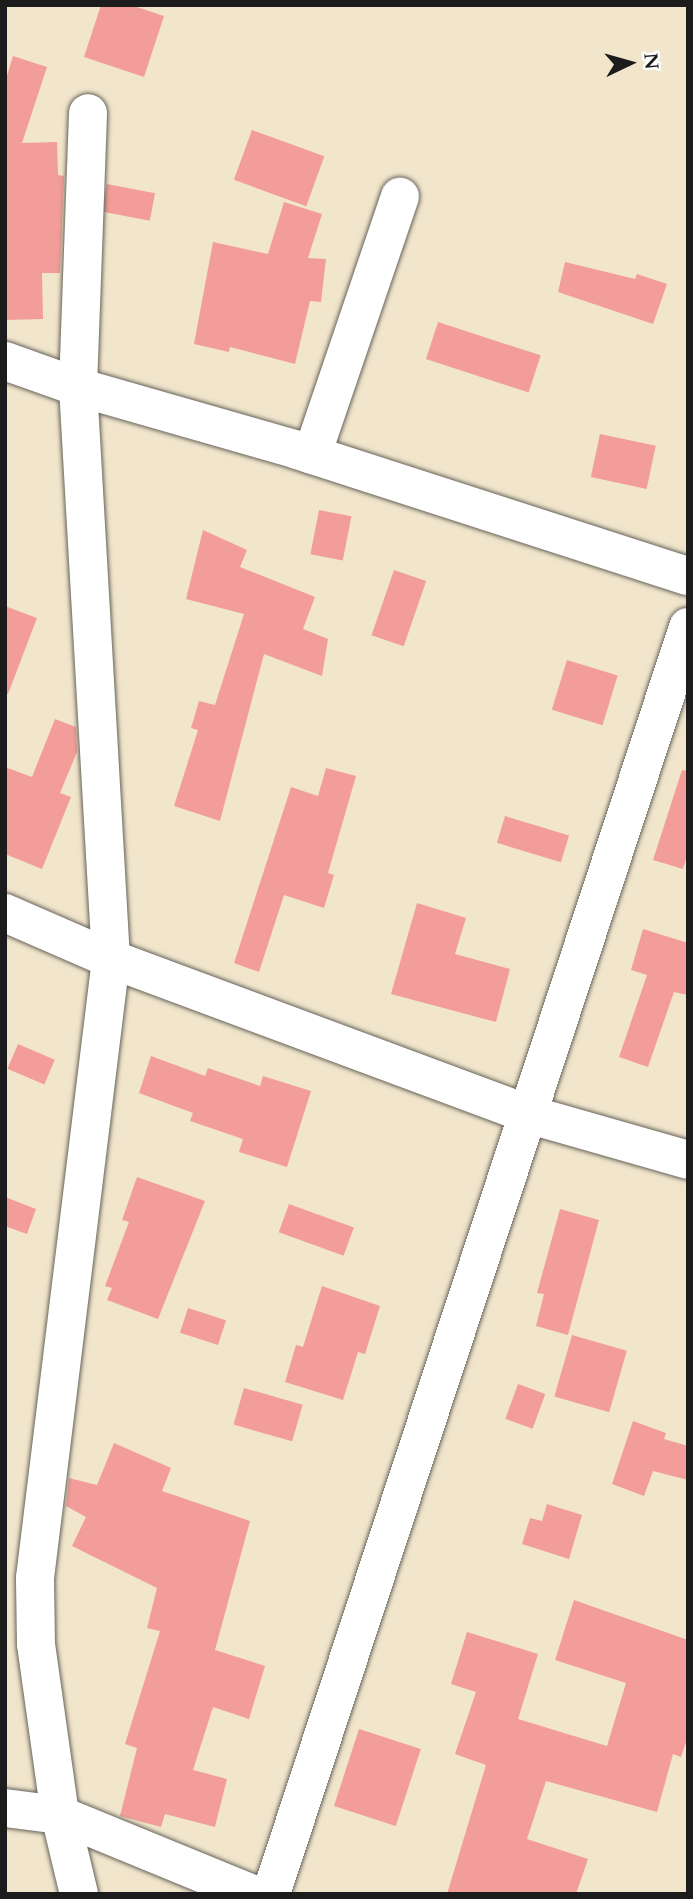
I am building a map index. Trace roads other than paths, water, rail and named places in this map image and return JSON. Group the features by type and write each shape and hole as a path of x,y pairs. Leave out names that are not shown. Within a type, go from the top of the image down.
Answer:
{"street":[{"path":"79,1894 60,1815 36,1644 35,1578 111,959 78,387 88,113"},
{"path":"312,455 400,197"},
{"path":"5,361 78,387 312,455 688,576"},
{"path":"271,1894 688,627"},
{"path":"5,913 111,959 527,1114 688,1160"},
{"path":"5,1808 60,1815 253,1894"}]}
